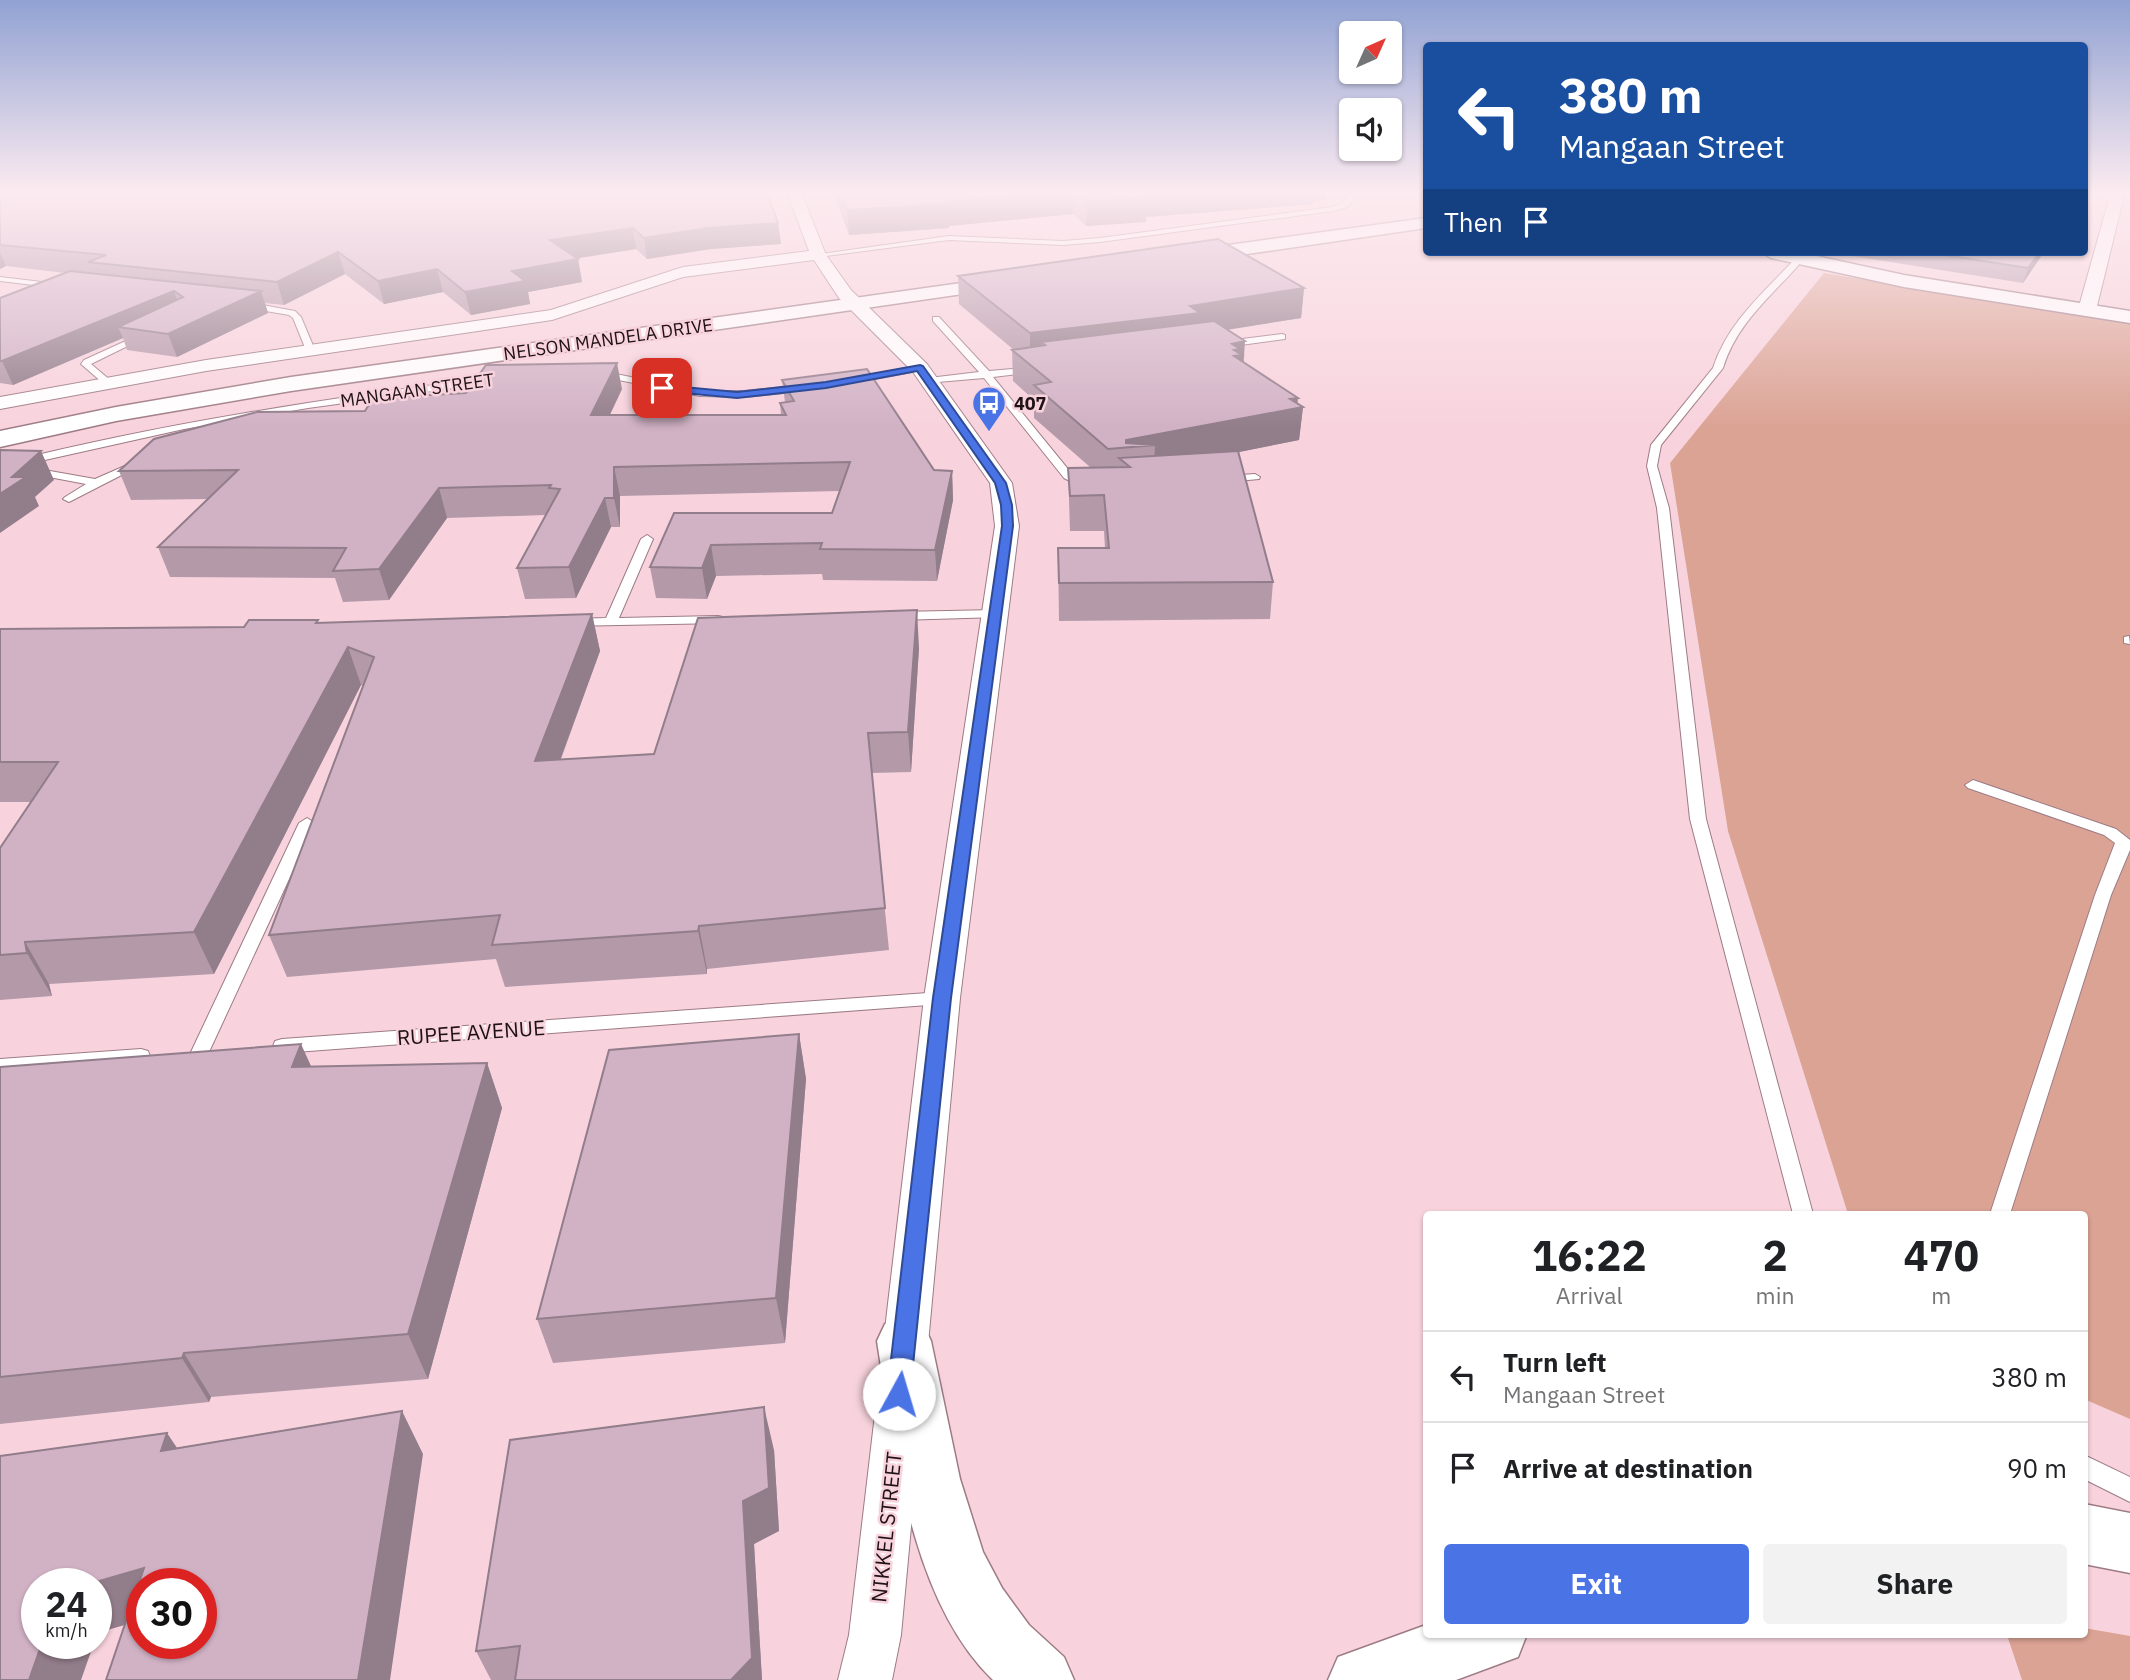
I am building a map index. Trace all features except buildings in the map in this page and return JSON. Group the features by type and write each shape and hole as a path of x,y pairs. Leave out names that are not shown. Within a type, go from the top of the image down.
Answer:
{"main road":[{"path":"1861,270 1904,281 2130,317"},
{"name":"NELSON MANDELA DRIVE","path":"0,425 205,384 1028,274"},
{"name":"NELSON MANDELA DRIVE","path":"0,439 116,414 279,386 849,299"},
{"path":"904,1341 937,1512 953,1558 974,1600 995,1631 1026,1669 1041,1680"},
{"path":"2088,1535 2130,1543"},
{"path":"1381,1674 1484,1638"}],"street":[{"name":"NELSON MANDELA DRIVE","path":"0,403 309,348 552,315 589,305 644,283 700,270"},
{"name":"NIKKEL STREET","path":"829,270 849,299 924,375 1001,483 1007,526 942,998 875,1635 865,1680"},
{"path":"2087,310 2097,270"}],"lane":[{"path":"1789,270 1734,331 1721,353 1718,368 1656,445 1652,466 1663,508 1698,819 1801,1211"},
{"path":"0,279 67,286"},
{"path":"229,304 292,313 298,317 309,348"},
{"path":"936,319 987,375 1068,476 1098,489"},
{"path":"107,382 86,364 160,329"},
{"path":"1215,346 1282,337"},
{"path":"839,383 924,375 987,375 1040,368"},
{"path":"586,373 710,394 737,395 814,386"},
{"name":"MANGAAN STREET","path":"3,466 97,443 509,378"},
{"path":"69,499 96,482 145,461"},
{"path":"3,466 96,482"},
{"path":"1216,480 1255,477"},
{"path":"611,622 647,539"},
{"path":"886,616 996,614"},
{"path":"555,623 735,620"},
{"path":"1973,785 2110,832 2123,841 2001,1211"},
{"path":"228,1050 194,1052 307,823"},
{"name":"RUPEE AVENUE","path":"269,1047 942,998"},
{"path":"0,1066 160,1055"},
{"path":"2088,1468 2130,1490"}],"shaded area":[{"path":"1824,273 2130,323 2130,1419 2088,1401 2088,1211 1847,1211 1728,831 1670,463"},
{"path":"2088,1629 2130,1636 2130,1680 2022,1680 2008,1638 2088,1638"}],"place":[{"name":"407","path":"989,433"}],"route":[{"path":"662,388 710,394 768,393 920,368 1001,483 1007,526 942,998 899,1394"}]}
